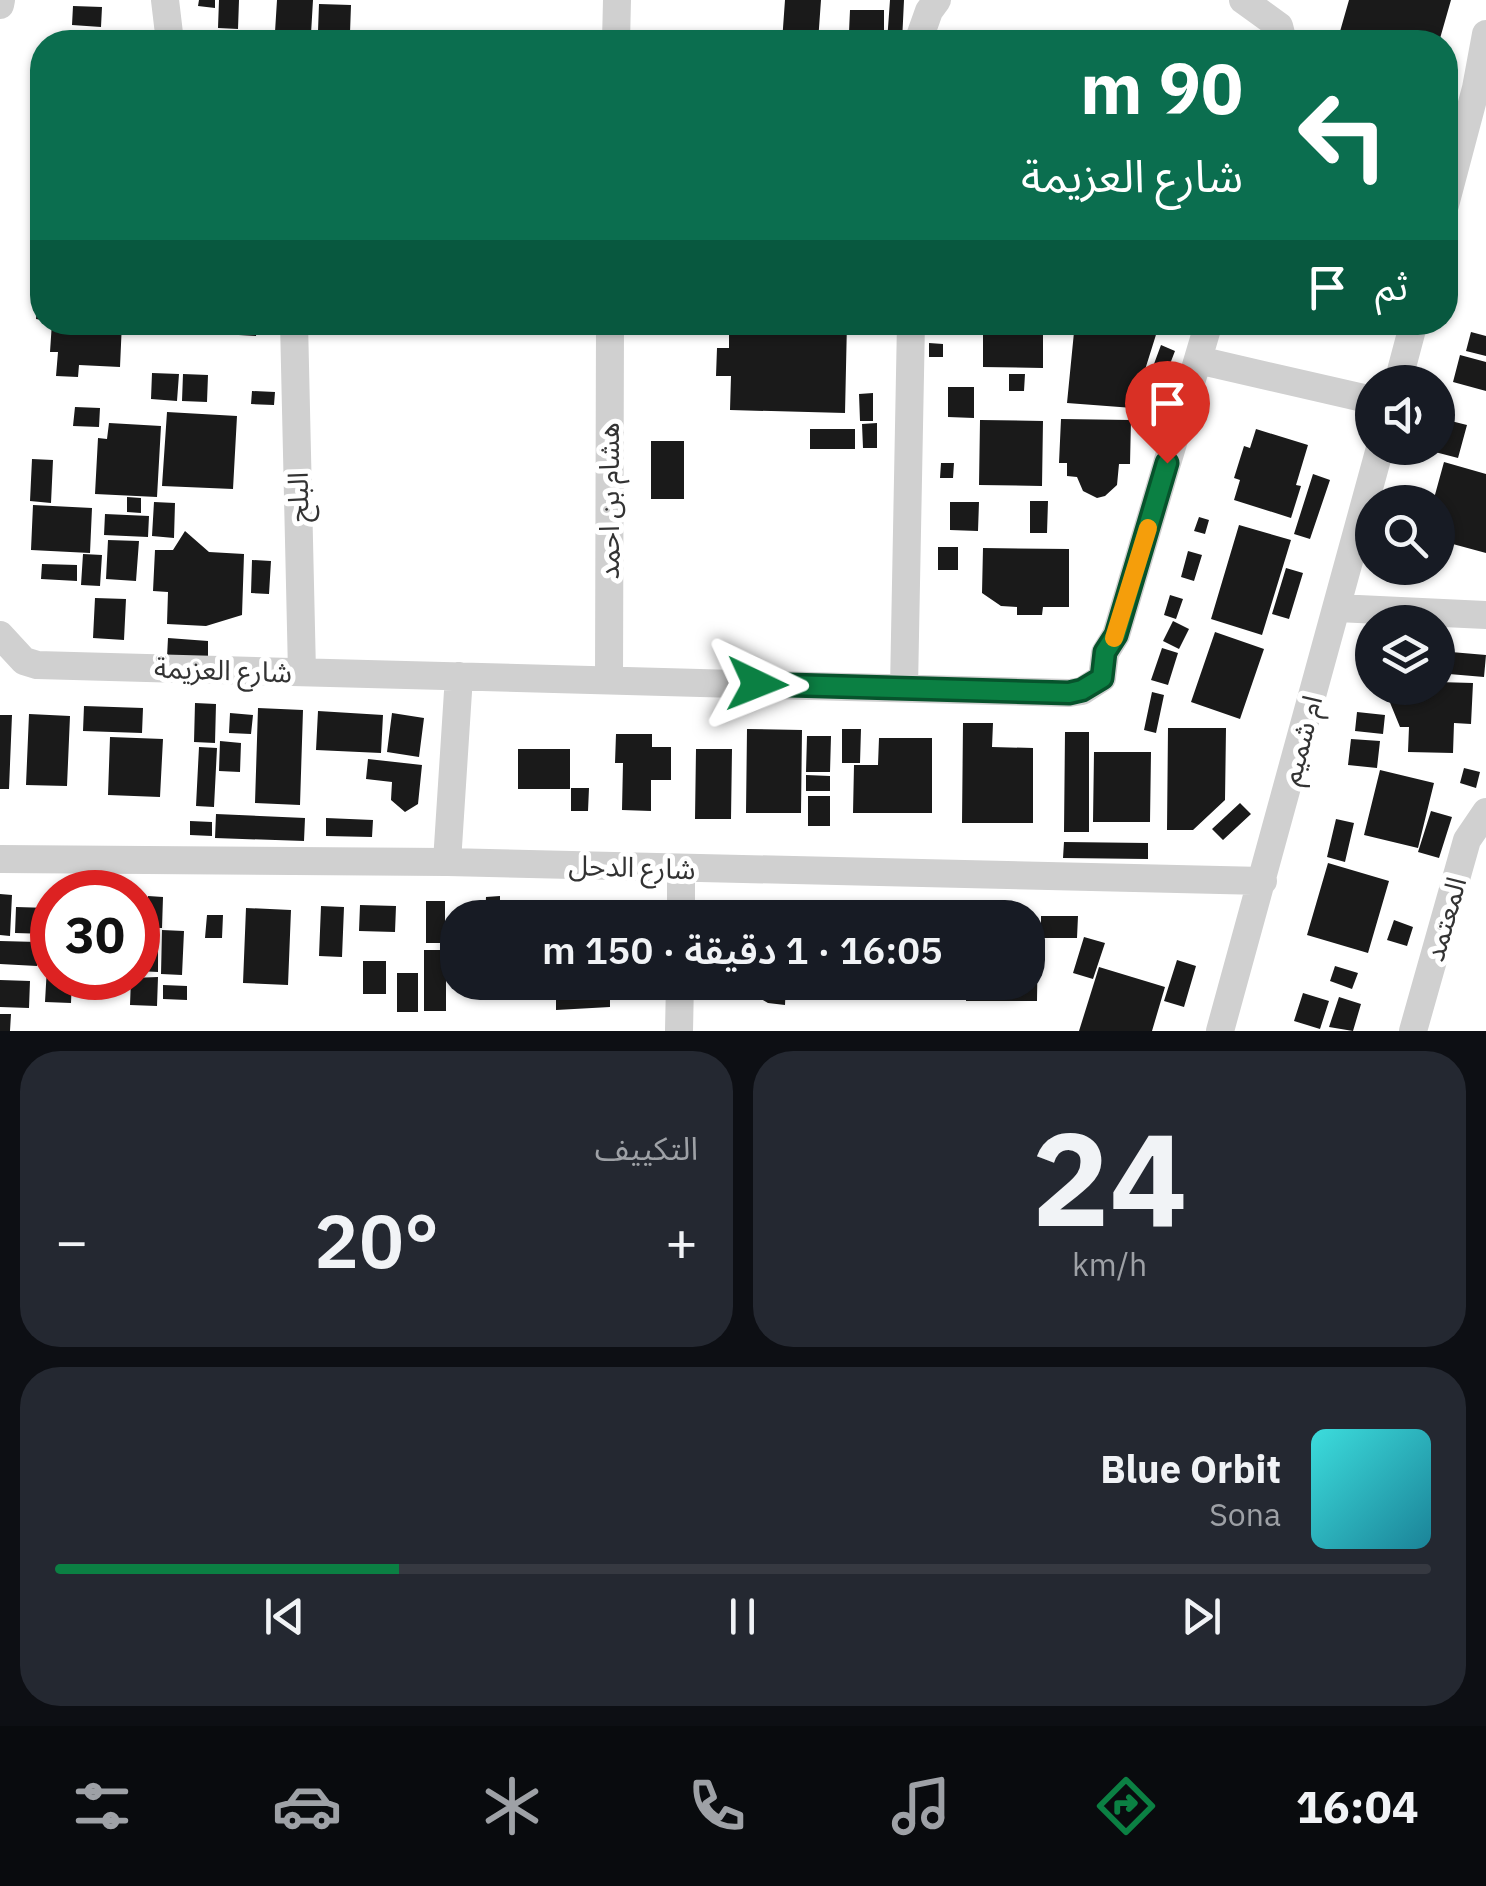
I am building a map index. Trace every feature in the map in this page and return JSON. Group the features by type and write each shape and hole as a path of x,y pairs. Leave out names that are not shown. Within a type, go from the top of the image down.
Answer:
{"street":[{"path":"164,0 170,30"},
{"path":"616,30 617,0"},
{"path":"922,30 937,0"},
{"path":"1243,0 1280,30"},
{"path":"1458,156 1486,34"},
{"path":"1476,88 1486,61"},
{"name":"البلح","path":"294,335 302,672"},
{"name":"هشام بن احمد","path":"609,680 610,335"},
{"path":"904,688 911,335"},
{"name":"شارع العزيمة","path":"0,634 24,660 37,665 1069,693 1082,690 1102,678 1105,652 1116,635 1205,335"},
{"path":"1403,365 1411,335"},
{"path":"1198,360 1355,396"},
{"name":"ام شميم","path":"1220,1031 1375,465"},
{"path":"1337,608 1486,615"},
{"path":"447,862 459,676"},
{"name":"المعتمد","path":"1414,1031 1467,840 1486,812"},
{"name":"شارع الدحل","path":"0,859 447,862 1263,881"},
{"path":"680,900 681,868"},
{"path":"679,1031 680,1000"}],"building":[{"path":"199,0 215,0 215,8 198,6"},
{"path":"219,0 239,0 238,29 218,28"},
{"path":"277,0 313,0 311,30 275,30"},
{"path":"785,0 821,0 819,30 783,30"},
{"path":"890,0 904,0 903,30 888,30"},
{"path":"1349,0 1451,0 1442,30 1340,30"},
{"path":"319,4 351,5 350,30 318,30"},
{"path":"73,6 102,7 101,27 72,25"},
{"path":"850,10 884,10 884,30 849,30"},
{"path":"1471,332 1486,336 1486,356 1466,351"},
{"path":"51,335 121,335 120,367 79,365 78,377 56,376 58,352 50,352"},
{"path":"729,335 847,335 845,413 730,410 731,376 716,376 717,348 729,348"},
{"path":"983,335 1043,335 1043,368 983,367"},
{"path":"1074,335 1156,335 1133,408 1067,403"},
{"path":"929,343 943,344 943,357 929,357"},
{"path":"1161,345 1175,351 1165,377 1151,372"},
{"path":"1460,355 1486,362 1486,391 1455,383"},
{"path":"152,373 179,374 177,401 151,399"},
{"path":"183,374 208,375 207,402 182,401"},
{"path":"1009,374 1025,374 1024,391 1009,391"},
{"path":"1152,383 1168,389 1158,419 1142,413"},
{"path":"948,387 974,387 974,418 948,417"},
{"path":"252,391 275,392 274,405 251,404"},
{"path":"873,393 873,421 860,421 859,394"},
{"path":"75,407 100,408 99,427 73,426"},
{"path":"167,412 237,416 233,489 162,486"},
{"path":"1061,419 1131,420 1130,464 1119,464 1117,485 1105,496 1097,498 1083,491 1077,477 1067,476 1067,463 1059,463"},
{"path":"980,420 1043,421 1042,486 979,485"},
{"path":"1455,422 1467,425 1458,458 1455,457"},
{"path":"109,423 161,426 157,497 95,494 98,438 107,439"},
{"path":"877,423 877,448 863,448 862,424"},
{"path":"810,429 855,429 855,449 810,449"},
{"path":"1256,429 1308,445 1291,518 1234,500 1240,480 1234,478 1244,446 1250,448"},
{"path":"651,441 684,441 684,499 651,499"},
{"path":"32,459 53,460 51,503 30,501"},
{"path":"941,463 954,463 953,478 940,478"},
{"path":"1443,465 1486,474 1486,553 1455,545 1455,485 1438,485"},
{"path":"1313,474 1330,480 1310,539 1294,534"},
{"path":"127,497 141,498 141,513 127,512"},
{"path":"1030,501 1048,501 1047,533 1030,533"},
{"path":"154,502 175,503 174,538 152,536"},
{"path":"950,502 979,502 978,531 950,530"},
{"path":"33,505 92,508 90,553 31,550"},
{"path":"105,514 149,516 148,537 104,535"},
{"path":"1199,517 1209,520 1205,534 1194,531"},
{"path":"1239,525 1291,540 1262,635 1211,619"},
{"path":"185,531 209,552 244,554 242,615 206,626 167,624 168,592 153,591 155,550 173,550"},
{"path":"108,540 139,541 136,581 106,579"},
{"path":"938,547 958,547 958,570 938,570"},
{"path":"983,548 1069,549 1069,607 1043,607 1042,615 1017,615 1017,607 1001,606 982,593"},
{"path":"1188,551 1202,555 1194,581 1181,577"},
{"path":"83,554 102,555 100,586 81,585"},
{"path":"252,560 271,561 269,594 251,593"},
{"path":"42,564 77,565 77,581 41,579"},
{"path":"1286,568 1303,573 1289,619 1272,614"},
{"path":"1170,595 1183,599 1176,619 1164,615"},
{"path":"95,598 126,599 124,640 93,638"},
{"path":"1173,621 1189,629 1179,649 1163,641"},
{"path":"1215,632 1264,649 1240,719 1191,702"},
{"path":"168,638 208,641 208,659 167,657"},
{"path":"1162,648 1178,653 1168,685 1151,680"},
{"path":"1455,652 1486,655 1484,677 1455,675"},
{"path":"1455,682 1473,683 1471,724 1454,723 1453,753 1408,752 1409,727 1400,727 1391,705 1455,705"},
{"path":"1152,692 1164,695 1156,733 1144,730"},
{"path":"195,703 216,704 215,743 194,742"},
{"path":"84,706 143,708 142,733 83,731"},
{"path":"258,708 303,710 300,805 255,803"},
{"path":"318,711 383,715 381,753 316,750"},
{"path":"1357,712 1385,715 1383,734 1355,731"},
{"path":"230,713 253,715 251,734 229,733"},
{"path":"392,713 424,718 419,757 387,752"},
{"path":"29,714 70,716 67,786 26,785"},
{"path":"0,715 12,715 9,789 0,789"},
{"path":"963,723 993,723 992,747 1033,748 1033,823 962,823"},
{"path":"1168,728 1226,728 1225,800 1193,830 1167,830"},
{"path":"747,729 802,730 801,813 746,813"},
{"path":"842,729 861,729 860,763 842,763"},
{"path":"1065,732 1089,732 1089,832 1064,832"},
{"path":"616,734 652,734 652,747 671,747 671,780 651,780 651,811 622,810 623,763 615,763"},
{"path":"807,736 831,736 830,772 806,772"},
{"path":"110,737 163,739 160,797 108,795"},
{"path":"879,738 932,738 932,813 853,813 854,765 878,765"},
{"path":"1351,739 1380,741 1377,768 1348,765"},
{"path":"220,741 241,743 240,772 219,771"},
{"path":"199,747 217,748 214,807 196,806"},
{"path":"518,749 570,749 570,789 518,789"},
{"path":"696,749 732,749 731,819 695,819"},
{"path":"1094,752 1151,752 1150,822 1093,822"},
{"path":"368,759 422,765 418,804 405,812 391,800 392,782 366,779"},
{"path":"1464,768 1480,772 1476,788 1460,783"},
{"path":"1380,770 1434,783 1418,848 1364,835"},
{"path":"806,775 830,776 830,791 806,791"},
{"path":"571,788 589,788 588,811 571,811"},
{"path":"808,796 830,796 830,826 808,826"},
{"path":"1240,803 1251,814 1223,840 1212,829"},
{"path":"1431,811 1452,817 1439,858 1418,852"},
{"path":"216,814 305,818 304,841 215,838"},
{"path":"326,818 373,820 372,837 326,836"},
{"path":"1336,819 1354,823 1345,862 1327,857"},
{"path":"190,821 212,822 212,836 190,835"},
{"path":"1064,842 1148,843 1148,859 1063,858"},
{"path":"1328,863 1389,881 1368,953 1307,935"},
{"path":"0,894 12,895 10,936 0,935"},
{"path":"160,897 163,897 160,928"},
{"path":"426,901 440,901 440,943 426,943"},
{"path":"360,905 396,906 395,932 359,931"},
{"path":"321,906 344,907 342,957 319,956"},
{"path":"16,907 30,907 30,933 15,933"},
{"path":"246,908 291,910 288,985 243,983"},
{"path":"207,915 223,915 222,938 205,938"},
{"path":"1045,916 1078,916 1077,938 1045,938"},
{"path":"1394,920 1413,927 1407,946 1387,940"},
{"path":"162,930 184,931 182,975 161,974"},
{"path":"1084,937 1105,943 1093,979 1073,973"},
{"path":"0,941 30,942 30,966 0,964"},
{"path":"424,950 440,950 440,1000 446,1000 446,1011 424,1011"},
{"path":"1177,960 1196,966 1184,1007 1164,1001"},
{"path":"363,961 386,961 386,994 363,994"},
{"path":"1335,966 1358,973 1352,989 1330,981"},
{"path":"1099,967 1165,987 1152,1031 1079,1031"},
{"path":"397,973 418,973 418,1012 397,1012"},
{"path":"0,980 30,981 29,1008 0,1007"},
{"path":"163,985 187,986 187,1000 163,999"},
{"path":"1303,993 1329,1001 1320,1029 1294,1021"},
{"path":"1339,997 1361,1004 1353,1031 1329,1027"},
{"path":"45,1000 71,1000 71,1003"},
{"path":"130,1000 157,1000 157,1006 130,1005"},
{"path":"556,1000 610,1000 610,1007 556,1010"},
{"path":"763,1000 785,1000 785,1005"},
{"path":"966,1000 1037,1000 1037,1001"},
{"path":"0,1014 11,1014 10,1031 0,1031"}],"slow traffic":[{"path":"1114,638 1148,528"}],"route":[{"path":"757,684 1069,693 1091,686 1102,678 1105,652 1116,635 1167,463"}]}
